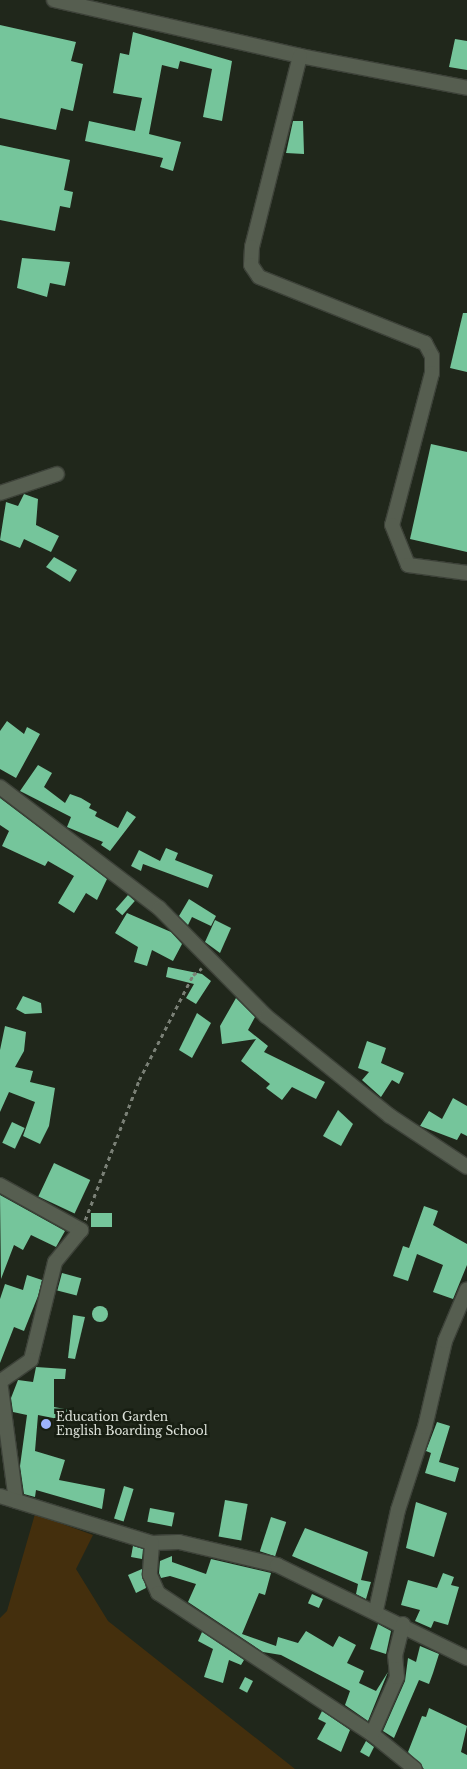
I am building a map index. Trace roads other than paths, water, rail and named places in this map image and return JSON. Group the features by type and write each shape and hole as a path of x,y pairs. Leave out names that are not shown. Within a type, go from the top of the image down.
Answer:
{"street":[{"path":"54,0 300,56 467,88"},
{"path":"300,56 252,247 251,265 259,277 425,343 432,356 432,373 392,525 408,565 467,573"},
{"path":"0,493 57,474"},
{"path":"0,786 159,908 266,1016 390,1116 467,1167"},
{"path":"0,1185 81,1230 55,1262 31,1360 0,1381 16,1501"},
{"path":"376,1610 398,1510 425,1427 445,1341 467,1289"},
{"path":"0,1496 152,1542 178,1542 277,1564 376,1610 467,1658"},
{"path":"152,1542 150,1575 158,1593 372,1734 415,1769"},
{"path":"372,1734 397,1677 395,1656 403,1624"}],"place":[{"name":"Education Garden English Boarding School","path":"46,1424"}]}
